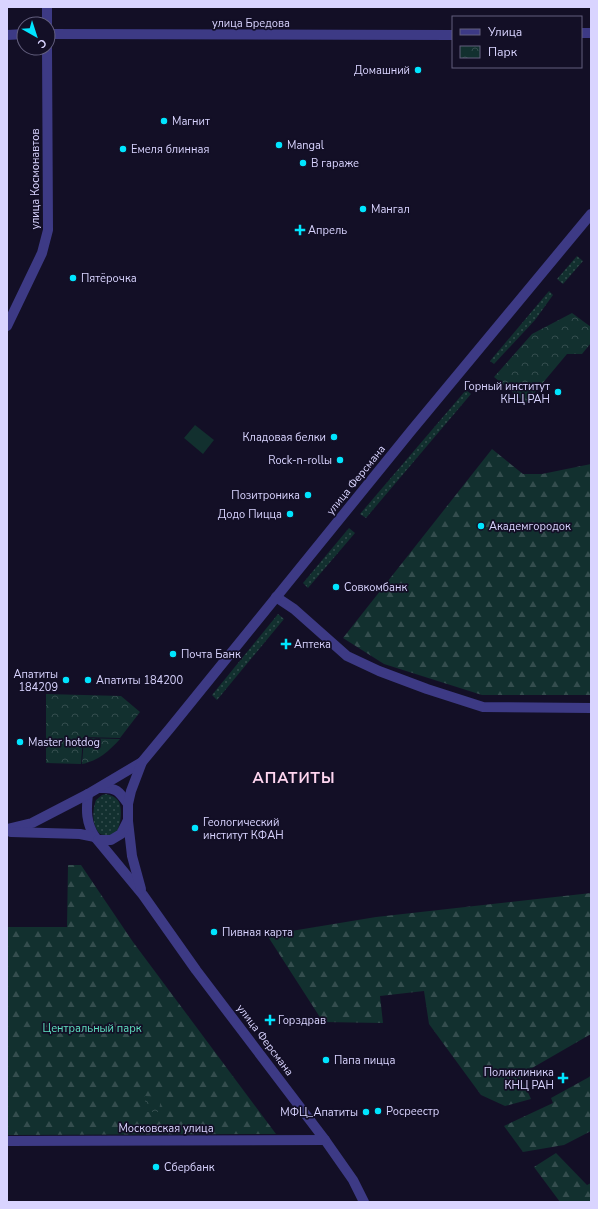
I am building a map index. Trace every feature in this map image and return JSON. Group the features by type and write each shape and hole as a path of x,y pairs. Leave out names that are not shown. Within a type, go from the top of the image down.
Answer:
{"street":[{"name":"улица Бредова","path":"56,34 452,35"},
{"name":"улица Космонавтов","path":"7,326 42,253 48,230 47,56"},
{"name":"улица Ферсмана","path":"128,804 136,776 142,762 172,727 411,431 591,214"},
{"path":"276,597 294,610 347,656 379,671 427,689 483,707 591,708"},
{"name":"улица Ферсмана","path":"98,788 142,762"},
{"path":"112,787 121,794 128,804 128,820 121,834 111,840 96,839 80,834 7,830 32,823 98,788 112,787"},
{"path":"88,794 86,816 90,830 96,839"},
{"name":"улица Ферсмана","path":"128,820 132,856 143,895"},
{"name":"улица Ферсмана","path":"96,839 143,895 196,970 325,1140 353,1180 364,1202"},
{"name":"Московская улица","path":"7,1141 325,1140"}],"green space":[{"path":"577,256 583,261 563,284 557,279"},
{"path":"549,291 553,295 535,320 494,364 490,361"},
{"path":"572,313 591,327 591,343 582,354 567,354 526,403 494,377 532,334"},
{"path":"466,390 471,394 366,518 360,514"},
{"path":"195,425 214,440 203,454 184,438"},
{"path":"492,449 523,474 542,474 591,464 591,695 482,695 384,664 343,638"},
{"path":"349,528 355,533 308,588 303,583"},
{"path":"278,614 284,619 217,700 212,695"},
{"path":"46,694 121,696 140,712 120,738 83,737 81,764 46,763"},
{"path":"84,738 120,739 103,755 93,761 82,764"},
{"path":"106,794 113,796 118,800 121,810 119,826 117,831 111,836 101,834 97,831 93,818 96,800 102,795"},
{"name":"Центральный парк","path":"68,865 81,865 133,942 276,1134 7,1135 7,927 67,927"},
{"path":"591,893 591,1034 520,1075 531,1099 505,1106 481,1095 429,1024 424,991 380,996 383,1023 323,1022 267,935 376,917"},
{"path":"591,1076 591,1131 564,1145 523,1152 504,1126 553,1103 551,1098"},
{"path":"145,1096 161,1097 159,1112 145,1112"},
{"path":"556,1153 587,1185 591,1183 591,1202 560,1202 534,1167"}],"place":[{"name":"Домашний","path":"418,70"},
{"name":"Магнит","path":"164,121"},
{"name":"Mangal","path":"279,145"},
{"name":"Емеля блинная","path":"123,149"},
{"name":"В гараже","path":"303,163"},
{"name":"Мангал","path":"363,209"},
{"name":"Апрель","path":"300,230"},
{"name":"Пятёрочка","path":"73,278"},
{"name":"Горный институт КНЦ РАН","path":"558,392"},
{"name":"Кладовая белки","path":"334,437"},
{"name":"Rock-n-rollы","path":"340,460"},
{"name":"Позитроника","path":"308,495"},
{"name":"Додо Пицца","path":"290,514"},
{"name":"Академгородок","path":"481,526"},
{"name":"Совкомбанк","path":"336,587"},
{"name":"Аптека","path":"286,644"},
{"name":"Почта Банк","path":"173,654"},
{"name":"Апатиты 184209","path":"66,680"},
{"name":"Апатиты 184200","path":"88,680"},
{"name":"Master hotdog","path":"20,742"},
{"name":"Геологический институт КФАН","path":"195,828"},
{"name":"Пивная карта","path":"214,932"},
{"name":"Горздрав","path":"270,1020"},
{"name":"Папа пицца","path":"326,1060"},
{"name":"Поликлиника КНЦ РАН","path":"563,1078"},
{"name":"Росреестр","path":"378,1111"},
{"name":"МФЦ_Апатиты","path":"366,1112"},
{"name":"Сбербанк","path":"156,1167"}],"district":[{"name":"АПАТИТЫ","path":"294,778"}]}
